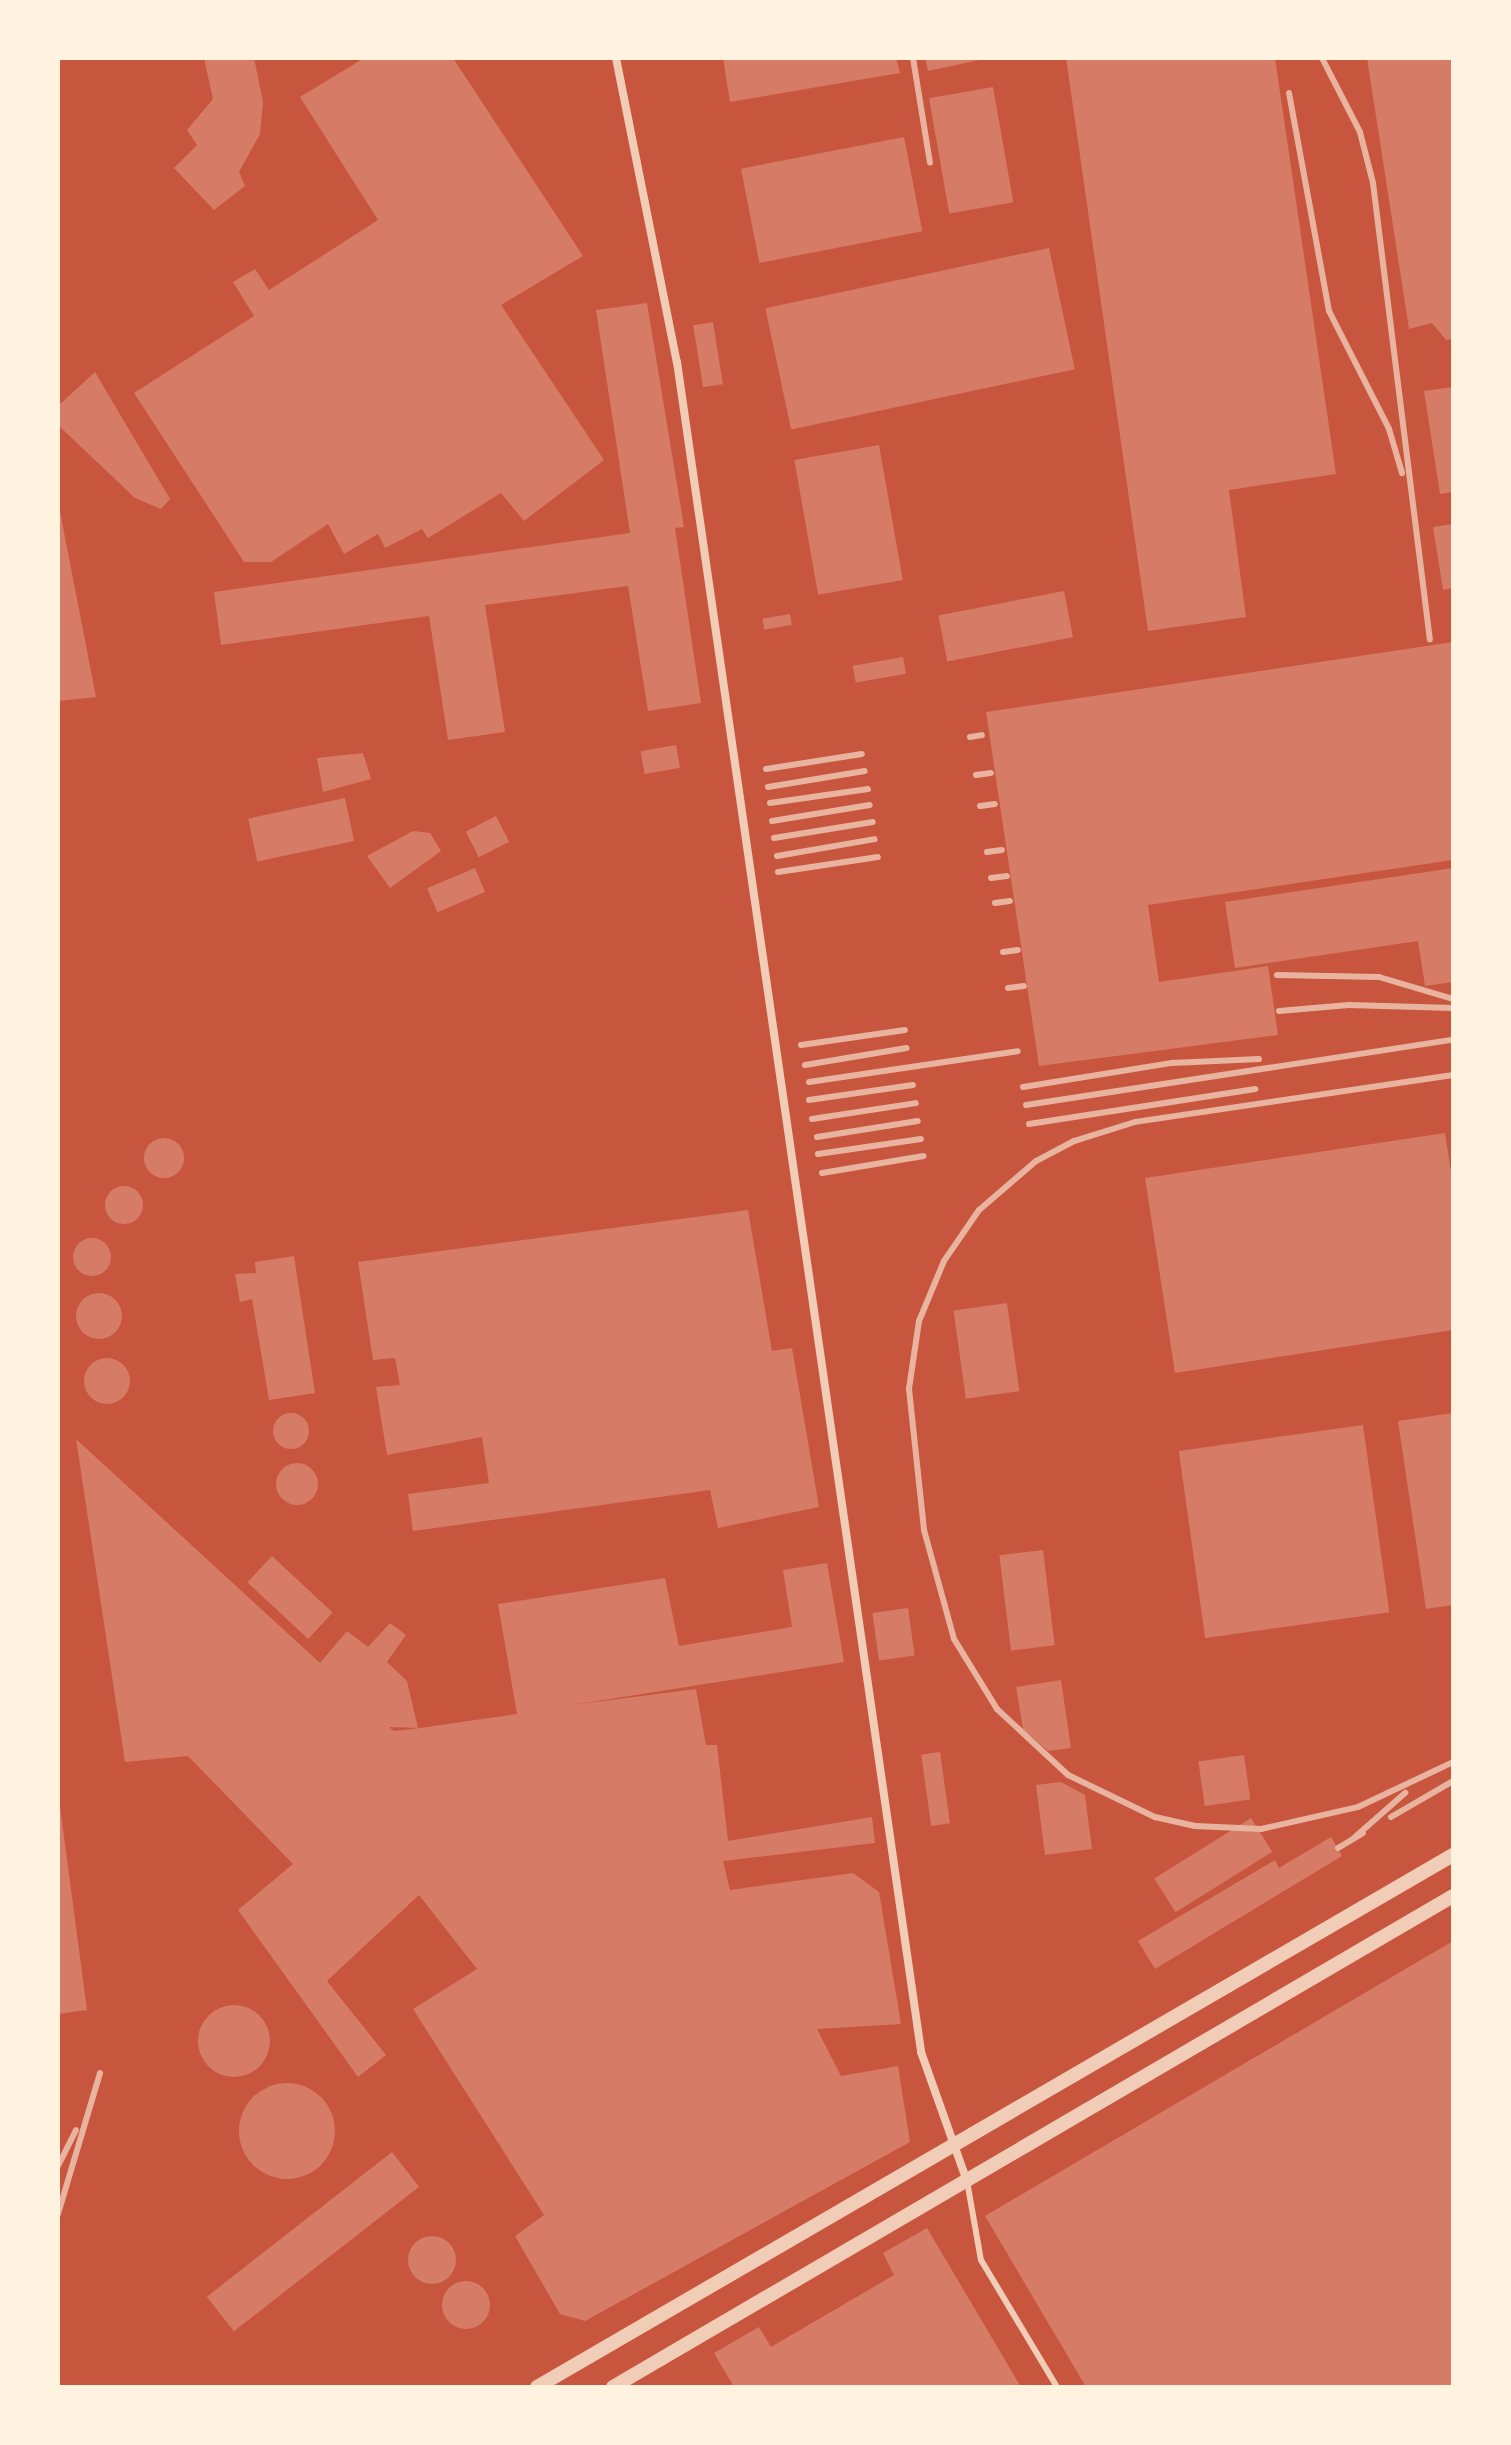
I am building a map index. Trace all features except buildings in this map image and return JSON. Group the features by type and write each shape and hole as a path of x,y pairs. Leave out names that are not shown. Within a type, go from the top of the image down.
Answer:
{"street":[{"path":"616,58 677,362 921,2052 967,2181"},
{"path":"537,2387 1453,1855"},
{"path":"613,2387 1453,1896"}],"lane":[{"path":"967,2181 981,2260 1057,2387"}],"railway":[{"path":"913,58 930,163"},
{"path":"1322,58 1360,132 1373,183 1430,639"},
{"path":"1289,93 1329,311 1389,429 1402,473"},
{"path":"970,737 982,735"},
{"path":"766,769 862,754"},
{"path":"768,787 865,771"},
{"path":"976,775 991,773"},
{"path":"770,803 868,789"},
{"path":"980,806 995,804"},
{"path":"772,821 870,805"},
{"path":"774,838 873,822"},
{"path":"777,856 875,839"},
{"path":"987,852 1002,850"},
{"path":"778,872 878,857"},
{"path":"991,878 1007,876"},
{"path":"995,903 1010,901"},
{"path":"1003,952 1018,950"},
{"path":"1277,975 1379,977 1453,999"},
{"path":"1008,988 1024,986"},
{"path":"1279,1011 1349,1005 1453,1008"},
{"path":"801,1045 905,1030"},
{"path":"1026,1105 1453,1040"},
{"path":"805,1065 907,1048"},
{"path":"809,1082 1018,1051"},
{"path":"1023,1087 1172,1063 1259,1059"},
{"path":"1453,1075 1135,1122 1074,1141 1036,1161 979,1210 944,1261 919,1321 909,1389 924,1530 954,1639 997,1709 1068,1775 1155,1817 1195,1826 1261,1829 1358,1807 1453,1762"},
{"path":"809,1100 913,1085"},
{"path":"1029,1124 1255,1089"},
{"path":"812,1119 916,1103"},
{"path":"817,1137 918,1121"},
{"path":"818,1154 921,1139"},
{"path":"822,1173 924,1156"},
{"path":"1391,1817 1453,1781"},
{"path":"1355,1837 1405,1793"},
{"path":"1338,1848 1363,1833"},
{"path":"58,2214 100,2073"},
{"path":"58,2166 76,2130"}]}
